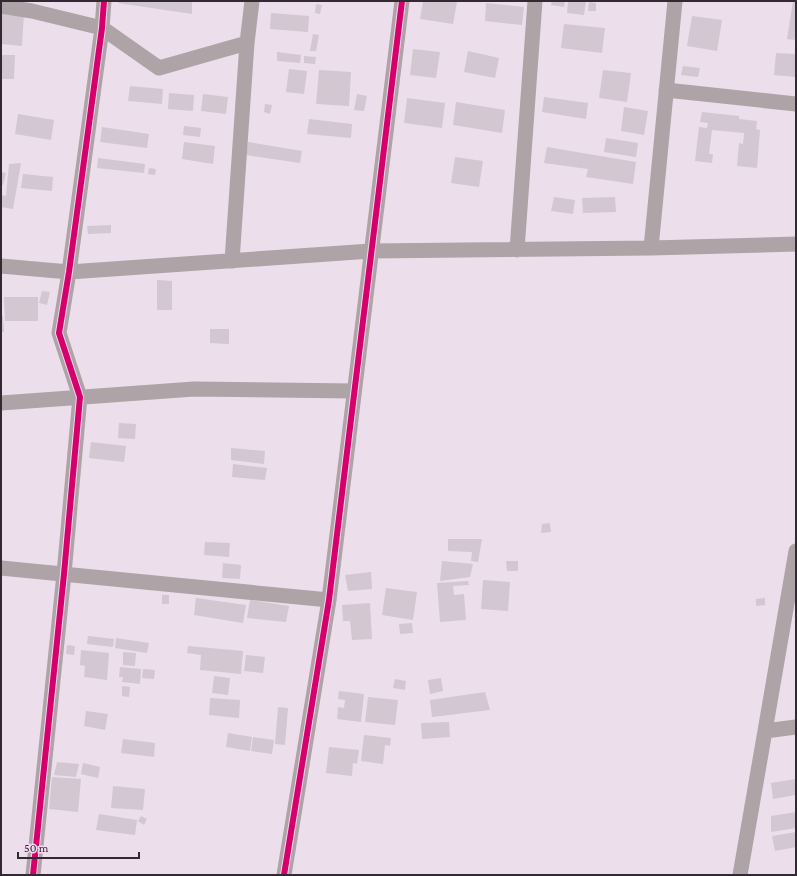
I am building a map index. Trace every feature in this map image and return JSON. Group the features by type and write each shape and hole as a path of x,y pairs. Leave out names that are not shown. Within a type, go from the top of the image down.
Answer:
{"street":[{"path":"33,875 64,574 80,397 59,333 70,272 102,28 104,1"},
{"path":"232,261 247,43 252,1"},
{"path":"284,875 329,600 402,1"},
{"path":"517,250 535,1"},
{"path":"651,248 675,1"},
{"path":"1,6 32,11 102,28 159,68 247,43"},
{"path":"666,90 796,104"},
{"path":"1,266 70,272 371,251 651,248 796,244"},
{"path":"1,403 194,389 354,391"},
{"path":"740,875 796,551"},
{"path":"1,568 329,600"},
{"path":"766,731 796,728"}],"building":[{"path":"119,1 192,1 192,14 118,3"},
{"path":"423,1 457,2 453,24 420,19"},
{"path":"552,1 565,1 564,7 551,5"},
{"path":"568,1 586,1 584,15 567,13"},
{"path":"793,1 796,1 796,40 787,39"},
{"path":"589,2 596,3 596,11 588,11"},
{"path":"486,3 524,7 522,25 485,21"},
{"path":"316,4 322,5 320,14 315,13"},
{"path":"1,11 24,13 22,46 1,44"},
{"path":"271,13 309,16 308,32 270,29"},
{"path":"692,16 722,20 717,51 687,46"},
{"path":"564,24 605,28 602,53 561,48"},
{"path":"313,34 319,35 316,51 310,51"},
{"path":"413,49 440,52 436,78 410,75"},
{"path":"468,51 499,58 495,78 464,72"},
{"path":"277,52 301,55 300,63 277,61"},
{"path":"776,53 796,54 796,77 774,75"},
{"path":"1,55 15,55 14,79 1,79"},
{"path":"304,56 316,57 315,64 304,63"},
{"path":"683,66 700,68 698,77 681,75"},
{"path":"289,69 307,71 304,94 286,92"},
{"path":"319,70 351,72 349,106 316,104"},
{"path":"603,70 631,73 627,102 599,98"},
{"path":"130,86 163,89 162,104 128,101"},
{"path":"169,93 194,95 193,111 168,109"},
{"path":"203,94 228,97 226,114 201,111"},
{"path":"357,94 367,96 364,111 354,110"},
{"path":"544,97 588,103 586,119 542,112"},
{"path":"407,98 445,103 442,128 404,123"},
{"path":"456,102 505,110 502,133 453,125"},
{"path":"265,104 272,105 270,114 264,112"},
{"path":"624,107 648,111 644,135 621,131"},
{"path":"702,112 739,116 739,119 757,121 756,129 760,130 757,168 737,166 739,143 743,144 744,133 712,130 709,154 713,154 712,163 695,161 699,127 707,128 708,123 700,122"},
{"path":"18,114 54,120 51,140 15,134"},
{"path":"309,119 352,124 351,138 307,134"},
{"path":"184,126 201,128 200,137 183,135"},
{"path":"102,127 149,134 147,148 100,142"},
{"path":"606,138 638,143 636,157 604,152"},
{"path":"184,142 215,146 213,164 182,159"},
{"path":"248,142 302,151 300,163 246,155"},
{"path":"547,147 636,162 633,184 586,177 588,169 544,163"},
{"path":"455,157 483,161 479,187 451,183"},
{"path":"98,158 145,164 144,173 97,168"},
{"path":"21,163 13,209 1,207 1,195 6,196 9,164"},
{"path":"149,168 156,169 155,175 148,174"},
{"path":"1,172 6,173 3,185 1,185"},
{"path":"23,174 53,177 52,191 21,188"},
{"path":"554,197 575,200 573,214 551,211"},
{"path":"615,197 616,212 583,213 582,198"},
{"path":"111,225 111,233 88,234 87,226"},
{"path":"157,280 172,281 172,310 157,310"},
{"path":"42,291 50,292 47,305 39,303"},
{"path":"4,297 38,297 38,321 5,321"},
{"path":"1,316 3,316 4,332 1,332"},
{"path":"210,329 229,329 229,344 210,343"},
{"path":"119,423 136,424 135,439 118,438"},
{"path":"91,442 126,446 124,462 89,458"},
{"path":"231,448 265,451 264,464 231,460"},
{"path":"233,464 267,468 265,480 232,477"},
{"path":"550,523 551,532 541,533 542,524"},
{"path":"448,539 482,539 478,562 471,561 472,552 448,551"},
{"path":"205,542 230,543 229,557 204,555"},
{"path":"442,561 473,564 470,577 440,581"},
{"path":"506,561 518,561 518,571 507,571"},
{"path":"223,563 241,565 240,579 222,578"},
{"path":"371,572 372,589 348,591 345,575"},
{"path":"483,580 510,582 508,611 481,609"},
{"path":"468,581 469,585 453,586 454,595 464,594 466,620 440,622 437,583"},
{"path":"386,588 417,592 413,620 382,615"},
{"path":"162,595 169,595 169,604 162,604"},
{"path":"196,598 246,605 243,623 194,615"},
{"path":"765,598 765,605 756,606 756,599"},
{"path":"250,600 289,606 286,622 247,618"},
{"path":"370,603 372,639 352,640 350,621 343,621 342,605"},
{"path":"412,623 413,633 400,634 399,624"},
{"path":"88,636 114,639 113,647 87,644"},
{"path":"116,638 149,643 147,653 115,648"},
{"path":"67,645 75,646 74,655 66,654"},
{"path":"188,646 243,651 241,674 200,670 201,655 187,653"},
{"path":"81,650 109,653 107,680 84,677 85,666 80,665"},
{"path":"123,652 136,653 135,666 123,665"},
{"path":"246,655 265,657 263,673 244,671"},
{"path":"120,667 141,669 140,684 122,682 123,677 119,677"},
{"path":"143,669 155,670 154,679 142,678"},
{"path":"214,676 230,678 228,695 212,693"},
{"path":"441,678 443,691 430,694 428,680"},
{"path":"395,679 406,681 405,690 393,688"},
{"path":"122,686 130,687 129,697 122,696"},
{"path":"339,691 364,694 361,722 337,719 338,707 344,708 345,700 338,699"},
{"path":"485,692 490,710 432,717 430,700"},
{"path":"368,697 398,700 395,725 365,722"},
{"path":"210,698 240,700 239,718 209,715"},
{"path":"278,707 288,708 285,745 275,744"},
{"path":"86,711 108,714 105,730 84,726"},
{"path":"449,722 450,737 422,739 421,723"},
{"path":"228,733 252,737 250,751 226,747"},
{"path":"364,735 391,738 390,746 385,745 383,764 361,761"},
{"path":"253,737 274,740 272,754 251,751"},
{"path":"123,739 155,743 154,757 121,753"},
{"path":"329,747 359,750 357,764 353,763 352,776 326,773"},
{"path":"57,762 79,764 76,777 54,775"},
{"path":"83,763 100,767 98,778 81,774"},
{"path":"52,777 81,779 78,812 49,809"},
{"path":"796,779 796,795 773,799 771,783"},
{"path":"113,786 145,789 143,810 111,808"},
{"path":"796,812 796,828 771,832 771,816"},
{"path":"99,814 137,820 135,835 96,830"},
{"path":"141,816 147,819 144,825 138,821"},
{"path":"796,832 796,847 775,851 772,836"}],"cycle path":[{"path":"33,875 64,574 80,397 59,333 69,272 102,28 104,1"},
{"path":"284,875 329,600 402,1"}]}
